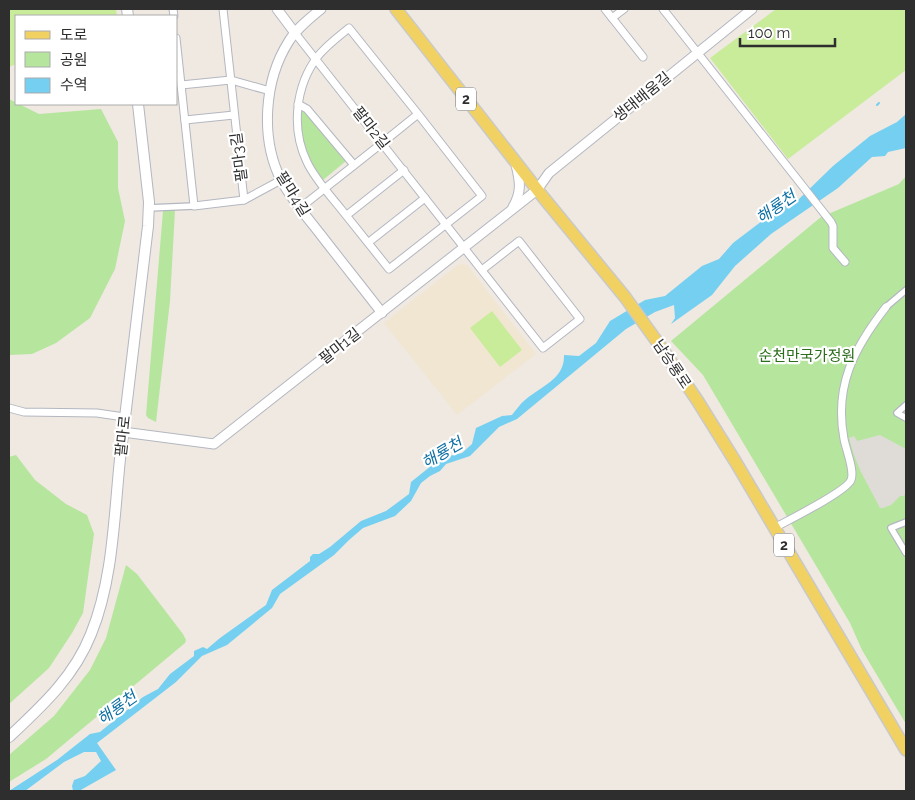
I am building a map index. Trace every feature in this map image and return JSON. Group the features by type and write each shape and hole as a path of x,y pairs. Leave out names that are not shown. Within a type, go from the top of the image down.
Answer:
{"main road":[{"name":"남승룡로","path":"396,9 537,190 625,297 697,400 906,750"},
{"name":"팔마로","path":"9,737 59,688 78,660 91,635 101,603 147,235 148,208 138,105"}],"street":[{"name":"팔마3길","path":"223,9 244,200"},
{"name":"팔마2길","path":"276,9 543,348 580,319 519,240 482,270"},
{"name":"팔마4길","path":"321,9 295,33 279,62 270,91 268,126 270,142 275,165 281,180 300,208 382,313"},
{"path":"605,9 643,57"},
{"path":"612,18 624,9"},
{"path":"663,9 831,222 833,226 833,248 845,262"},
{"name":"생태배움길","path":"537,190 549,173 752,9"},
{"path":"349,28 482,196 389,269 312,170 304,154 298,131 298,104 303,85 316,58 349,28"},
{"path":"178,69 194,206"},
{"path":"179,85 231,80 270,91"},
{"path":"298,104 307,109 354,165"},
{"path":"300,208 418,114"},
{"name":"팔마3길","path":"185,120 234,115"},
{"path":"511,210 518,199 520,189 515,162"},
{"path":"346,215 404,170"},
{"path":"148,208 194,206 244,200 281,180"},
{"name":"팔마1길","path":"123,432 214,444 537,190"},
{"path":"369,242 425,198"},
{"path":"774,528 841,490 852,479 842,422 844,382 855,354 870,327 886,307 906,290"},
{"path":"906,406 897,413 906,418"},
{"path":"9,408 24,412 97,413 124,417"},
{"path":"906,522 891,528 906,553"}],"shaded area":[{"path":"458,265 467,265 536,354 457,415 384,323"},
{"path":"880,435 906,449 906,492 904,496 900,496 891,505 883,508 880,508 861,472 849,438 854,436 857,441"}],"green space":[{"path":"9,9 116,9 117,15 15,15 15,64 9,67"},
{"path":"776,9 906,9 906,70 788,159 710,58"},
{"path":"9,99 15,102 15,105 21,105 39,114 101,109 118,142 118,188 125,221 115,269 90,318 56,343 32,354 9,355"},
{"path":"304,111 346,161 323,180 312,164 303,140 299,112"},
{"name":"순천만국가정원","path":"906,176 906,724 862,650 850,623 703,375 671,341 821,217 899,184"},
{"path":"175,210 170,301 156,422 146,415 163,211"},
{"path":"492,311 522,350 500,367 470,328"},
{"path":"16,455 35,480 66,504 87,515 94,534 83,613 49,668 9,704 9,457"},
{"path":"126,565 137,574 183,634 186,640 185,643 46,759 9,782 9,755 54,716 90,670 106,638"}],"water":[{"path":"906,114 906,148 888,152 885,156 872,157 838,188 771,234 735,266 712,295 671,324 675,318 674,305 655,312 626,329 517,419 499,427 470,456 446,464 440,471 421,483 411,501 395,516 363,528 334,555 280,594 272,608 227,645 202,656 176,682 97,743 116,770 79,791 73,791 74,780 85,776 101,761 96,752 84,752 64,762 25,791 9,791 57,760 90,734 100,732 143,697 158,689 170,674 194,656 194,651 203,647 207,649 266,605 272,590 310,561 310,557 313,554 319,554 361,521 386,511 409,494 411,482 441,458 462,453 472,444 476,428 502,416 512,415 523,402 556,376 561,370 564,355 579,356 596,343 610,321 645,300 665,296 702,266 719,259 733,243 775,211 798,200 833,166 870,136 897,122"}],"water label":[{"name":"해룡천","path":"776,207"},
{"name":"해룡천","path":"442,453"},
{"name":"해룡천","path":"117,708"}]}
